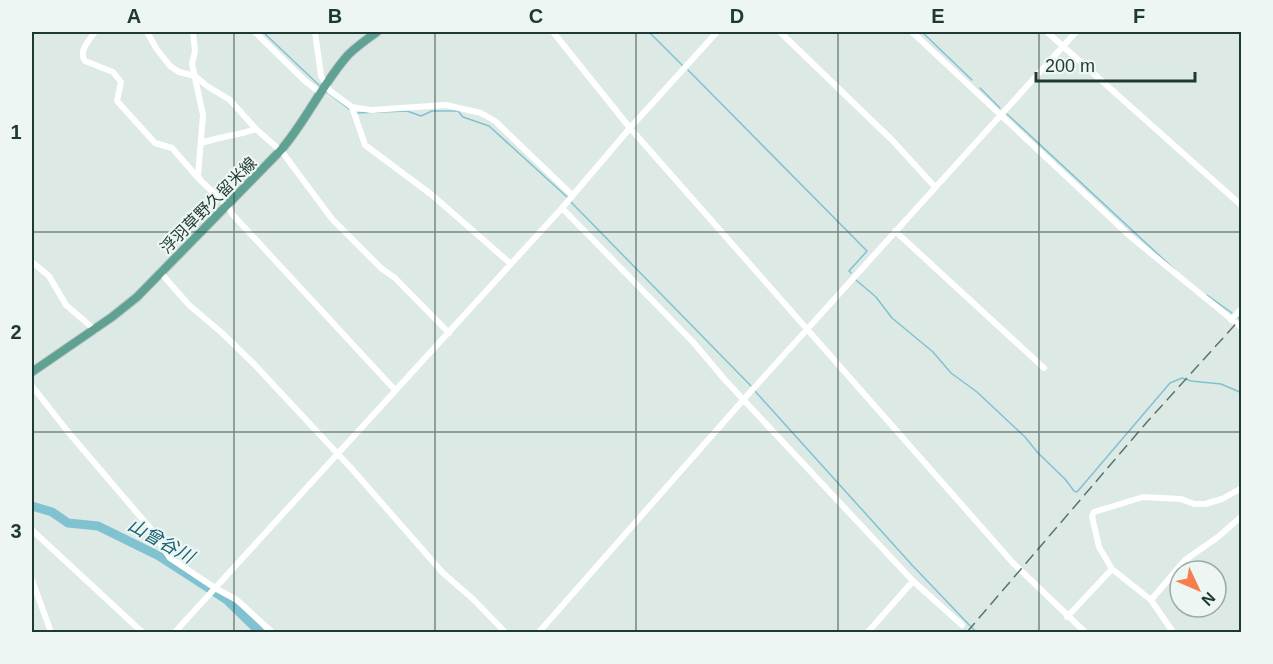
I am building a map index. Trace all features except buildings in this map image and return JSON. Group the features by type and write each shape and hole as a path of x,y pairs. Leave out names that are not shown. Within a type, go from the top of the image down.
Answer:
{"main road":[{"name":"浮羽草野久留米線","path":"32,371 125,308 281,150 348,56 377,32"}],"street":[{"path":"94,32 82,53 82,58 113,72 121,82 117,101 155,143 172,148 200,180 227,205 233,215 395,390"},
{"path":"147,32 170,66 179,72 195,76 230,100 256,129 281,150 332,219 449,333"},
{"path":"193,32 195,51 192,64 203,116 198,176 200,180"},
{"path":"255,32 305,81 352,107 371,110 446,105 480,113 495,121 572,195"},
{"path":"315,32 323,90"},
{"path":"554,32 630,128 806,329 1013,563 1085,633"},
{"path":"175,633 562,208 630,128 717,32"},
{"path":"780,32 893,141 936,187"},
{"path":"912,32 1131,237 1242,328"},
{"path":"1047,32 1242,206"},
{"path":"539,633 806,329 1076,32"},
{"path":"352,107 365,145 432,195 511,264"},
{"path":"201,142 239,135 256,129"},
{"path":"562,208 693,342 709,363 913,581 963,625"},
{"path":"895,231 1044,368"},
{"path":"32,262 49,276 66,305 95,330"},
{"path":"160,272 189,305 255,364 443,573 473,599 505,633"},
{"path":"1231,320 1242,308"},
{"path":"32,386 150,528 167,556 214,590 237,600 272,633"},
{"path":"1173,633 1151,600 1112,569 1099,547 1092,516 1094,512 1143,497 1180,499 1194,504 1205,504 1222,499 1240,489 1242,491"},
{"path":"1151,600 1185,560 1218,537 1242,516"},
{"path":"32,530 142,633"},
{"path":"1067,617 1112,569"},
{"path":"32,580 51,633"},
{"path":"868,633 913,581"}],"waterway":[{"path":"263,32 321,87"},
{"path":"649,32 684,67"},
{"path":"922,32 972,80"},
{"path":"688,70 867,251 849,271 851,273"},
{"path":"980,88 1000,108"},
{"path":"324,90 349,109"},
{"path":"356,113 407,111 421,116 432,111 458,111 463,117 489,126 567,197"},
{"path":"1007,114 1175,270"},
{"path":"570,201 751,386"},
{"path":"856,280 876,297 892,318 933,352 951,373 977,392 1025,437 1077,492 1170,383 1182,378 1221,384 1242,393"},
{"path":"1207,295 1232,313"},
{"path":"1238,317 1242,321"},
{"path":"754,390 912,565 976,632"},
{"name":"山曾谷川","path":"32,506 52,512 68,523 98,526 159,556 227,600 260,632"}],"railway":[{"path":"967,632 1147,422 1242,317"}]}
